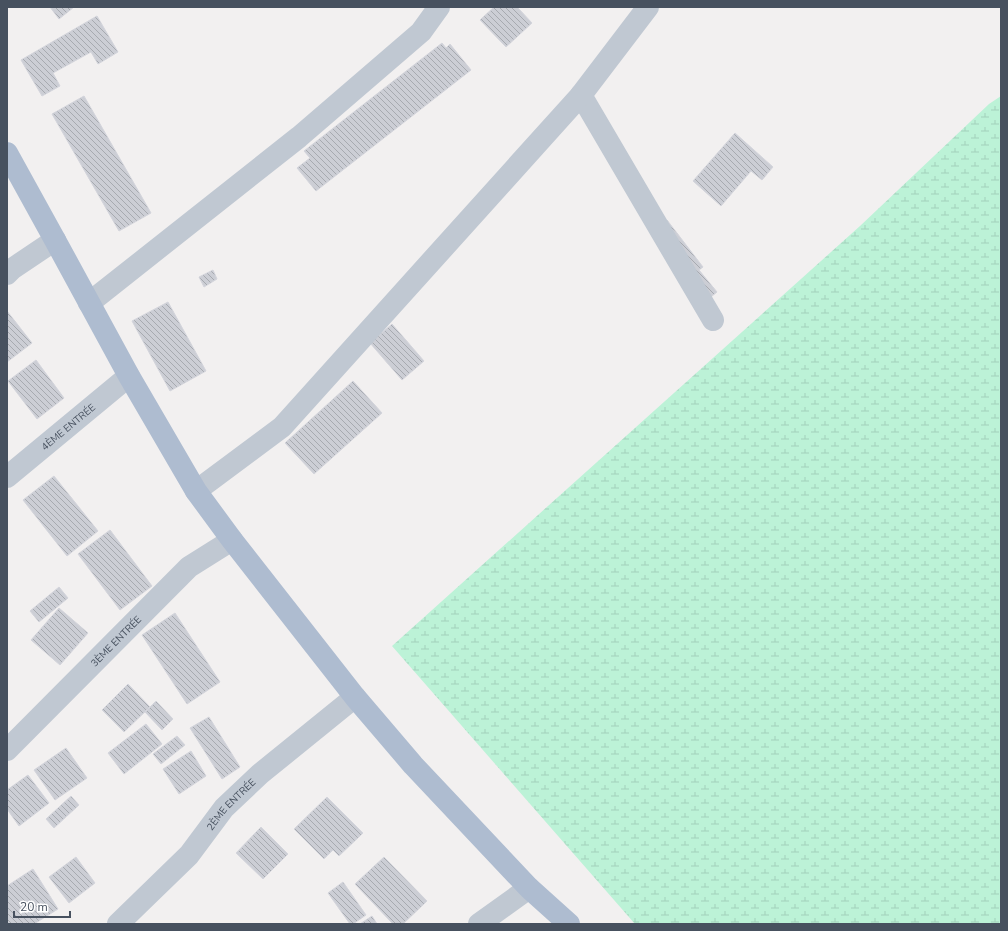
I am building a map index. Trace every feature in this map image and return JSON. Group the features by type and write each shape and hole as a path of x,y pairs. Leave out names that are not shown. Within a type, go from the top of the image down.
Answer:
{"main road":[{"path":"7,153 129,376 196,491 232,540 355,697 413,765 529,888 569,924"}],"street":[{"path":"89,303 299,137 421,32 439,7"},
{"path":"196,491 282,427 581,95 648,7"},
{"path":"581,95 713,320"},
{"path":"7,274 55,240"},
{"name":"4ÈME ENTRÉE","path":"7,477 129,376"},
{"name":"3ÈME ENTRÉE","path":"7,750 189,567 232,540"},
{"name":"2ÈME ENTRÉE","path":"118,924 189,855 224,808 260,774 355,697"},
{"path":"479,924 529,888"}],"green space":[{"path":"1001,96 1001,924 635,924 392,646 860,226 989,104"}],"building":[{"path":"50,7 74,7 59,19"},
{"path":"494,7 517,7 532,23 506,47 480,20"},
{"path":"97,16 118,52 98,64 91,52 53,73 60,86 42,96 21,60"},
{"path":"442,43 446,48 450,44 471,70 316,191 297,168 310,158 304,151"},
{"path":"84,96 151,213 119,231 52,114"},
{"path":"735,133 773,167 762,180 751,171 721,206 693,181"},
{"path":"667,220 703,267 699,270 717,292 706,301"},
{"path":"213,270 217,279 204,287 199,277"},
{"path":"168,302 206,371 170,391 132,321"},
{"path":"7,311 32,343 7,362"},
{"path":"392,324 424,361 402,380 370,343"},
{"path":"36,360 64,398 37,419 8,381"},
{"path":"353,381 382,413 314,474 285,443"},
{"path":"54,476 98,531 67,556 23,500"},
{"path":"110,530 152,586 120,610 78,554"},
{"path":"59,587 68,598 39,622 30,611"},
{"path":"59,608 88,633 60,665 31,640"},
{"path":"175,613 220,682 187,704 142,635"},
{"path":"128,684 150,707 124,732 102,710"},
{"path":"156,701 173,719 162,730 145,712"},
{"path":"209,717 240,767 222,779 190,728"},
{"path":"146,724 162,744 124,774 108,753"},
{"path":"177,736 185,745 161,764 153,754"},
{"path":"66,748 87,778 55,800 34,770"},
{"path":"191,751 206,776 179,794 163,769"},
{"path":"28,775 49,803 19,826 7,809 7,790"},
{"path":"71,796 79,805 54,828 46,819"},
{"path":"327,797 363,833 339,856 333,850 324,859 294,829"},
{"path":"261,827 288,854 263,879 236,853"},
{"path":"76,857 95,883 69,903 49,877"},
{"path":"384,857 427,901 403,924 393,924 355,884"},
{"path":"33,869 58,909 34,924 8,924 7,886"},
{"path":"343,882 366,915 353,924 350,924 328,893"},
{"path":"372,916 377,924 360,924"}]}
